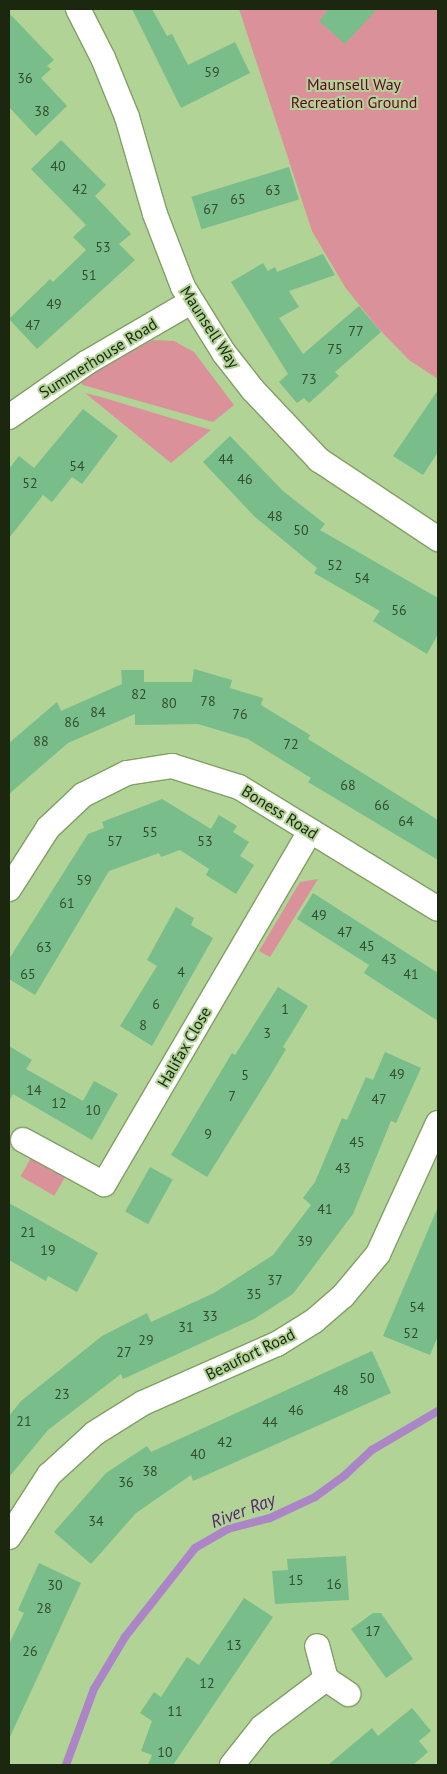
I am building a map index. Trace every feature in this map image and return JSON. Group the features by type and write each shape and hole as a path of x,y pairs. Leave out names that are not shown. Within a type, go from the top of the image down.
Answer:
{"street":[{"name":"Maunsell Way","path":"78,9 118,94 155,214 191,302 253,390 319,460 438,539"},
{"name":"Summerhouse Road","path":"9,417 86,363 191,302"},
{"name":"Boness Road","path":"9,890 37,843 59,814 96,787 143,769 172,766 224,780 267,802 310,831 438,909"},
{"name":"Halifax Close","path":"23,1140 104,1184 310,831"},
{"name":"Beaufort Road","path":"9,1537 50,1475 95,1433 143,1404 277,1344 314,1321 343,1296 378,1254 438,1123"},
{"path":"317,1646 326,1679 348,1694"},
{"path":"232,1765 262,1727 326,1679"}],"green space":[{"name":"Maunsell Way Recreation Ground","path":"239,9 438,9 438,379 409,360 377,327 345,287 312,231"},
{"path":"153,340 174,341 194,352 234,405 213,422 83,385 77,378"},
{"path":"85,393 101,397 211,430 171,463"},
{"path":"318,879 270,957 259,951 300,882"},
{"path":"31,1158 65,1178 54,1196 20,1176"}],"building":[{"path":"132,9 152,9 167,36 172,34 188,65 235,42 250,73 181,108"},
{"path":"329,9 377,9 345,44 319,21"},
{"path":"9,13 54,60 47,66 51,69 41,78 67,106 36,136 9,107"},
{"path":"61,140 106,185 95,196 131,234 119,244 135,260 37,349 9,319 50,279 53,282 86,250 73,237 86,225 31,169"},
{"path":"289,167 299,200 201,229 191,197"},
{"path":"323,254 335,275 289,291 299,307 279,318 303,354 359,306 381,332 335,372 339,376 309,403 304,398 297,403 279,382 288,374 231,282 263,263 268,271 275,267 277,272"},
{"path":"438,390 438,452 423,475 393,456"},
{"path":"83,409 118,436 82,484 72,477 52,502 43,495 9,538 9,469 19,456 34,468"},
{"path":"230,436 283,491 325,524 320,530 438,598 438,634 427,654 373,621 380,611 314,573 317,568 255,517 203,462"},
{"path":"194,669 232,680 230,688 263,698 261,705 310,735 308,739 438,820 438,860 308,782 311,778 248,739 198,724 135,725 135,714 68,743 9,794 9,743 57,702 61,711 122,684 121,670 144,670 144,682 192,682"},
{"path":"162,799 211,829 219,815 237,826 233,832 249,842 240,856 254,865 236,894 206,875 209,869 180,850 161,857 159,853 109,871 35,995 9,979 9,959 88,834 104,828 102,822"},
{"path":"313,893 438,973 438,1021 364,973 369,965 297,919"},
{"path":"176,907 194,918 191,925 213,938 152,1046 120,1026 157,966 147,960"},
{"path":"278,987 308,1006 283,1047 286,1049 207,1177 171,1155 232,1053 235,1055"},
{"path":"9,1046 32,1060 26,1069 83,1101 94,1081 118,1094 92,1140 13,1094 9,1101"},
{"path":"385,1052 421,1068 396,1123 391,1121 353,1214 293,1294 254,1319 123,1379 121,1374 48,1430 9,1477 9,1416 21,1401 102,1336 147,1313 151,1322 214,1293 273,1255 311,1205 303,1198 315,1182 342,1118 347,1120 366,1077 373,1080"},
{"path":"150,1167 173,1180 148,1224 125,1212"},
{"path":"9,1203 98,1253 77,1292 48,1276 46,1281 9,1260"},
{"path":"438,1207 438,1336 430,1355 383,1336"},
{"path":"372,1351 391,1393 193,1481 191,1475 136,1513 91,1564 54,1532 106,1473 147,1446 151,1452"},
{"path":"346,1556 349,1600 275,1604 272,1571 288,1570 287,1559"},
{"path":"39,1563 81,1583 9,1739 9,1644 24,1613 18,1610"},
{"path":"244,1598 273,1617 173,1765 148,1765 152,1755 141,1751 152,1721 140,1713 154,1692 161,1697 187,1657 199,1665"},
{"path":"373,1613 381,1613 413,1659 386,1678 351,1629"},
{"path":"412,1708 431,1731 419,1741 428,1752 413,1765 328,1765 372,1728 378,1736"}],"waterway":[{"name":"River Ray","path":"66,1765 94,1689 125,1637 195,1548 228,1529 270,1518 315,1497 345,1475 372,1450 438,1411"}]}
